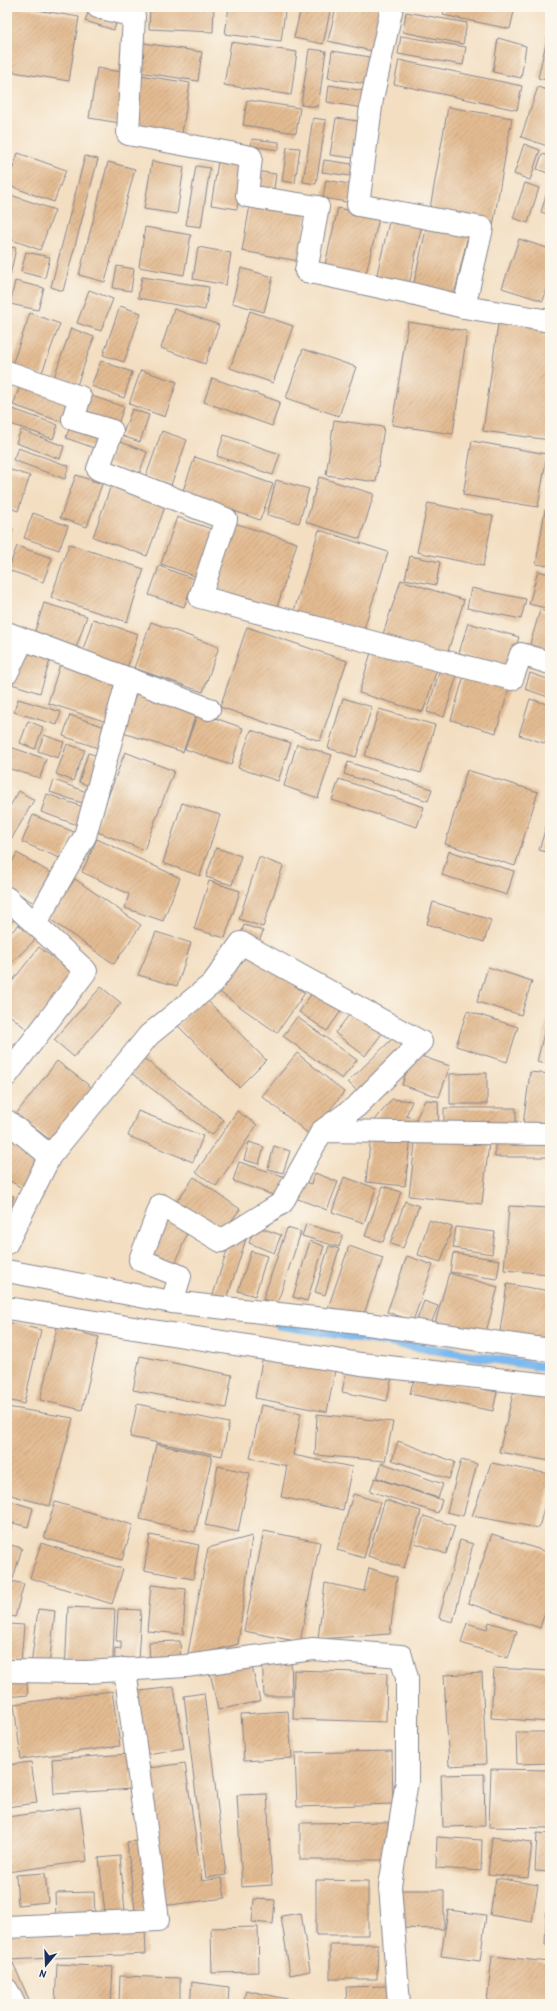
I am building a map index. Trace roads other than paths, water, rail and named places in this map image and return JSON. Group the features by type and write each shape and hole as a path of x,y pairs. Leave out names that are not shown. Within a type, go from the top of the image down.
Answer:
{"street":[{"path":"98,7 134,16 128,134 251,157 247,196 318,207 306,271 408,293 464,307 550,321"},
{"path":"392,7 372,99 358,205 482,228 464,307"},
{"path":"7,372 80,398 73,419 112,431 98,469 226,519 200,597 512,679 521,654 550,663"},
{"path":"7,673 15,636 209,708"},
{"path":"35,924 85,836 128,678"},
{"path":"7,898 86,971 7,1075"},
{"path":"7,1243 50,1156 148,1035 213,983 241,943 421,1042 357,1106 322,1131 282,1204 222,1241 161,1205 140,1260 180,1276 172,1302"},
{"path":"7,1122 50,1156"},
{"path":"322,1131 550,1134"},
{"path":"7,1271 172,1302 368,1324 550,1350"},
{"path":"7,1308 361,1364 550,1386"},
{"path":"7,1671 86,1672 186,1666 313,1649 401,1656 407,1678 407,1781 390,1886 399,2004"},
{"path":"7,1927 158,1920 125,1669"},
{"path":"7,1990 14,2004"}],"waterway":[{"path":"279,1325 550,1368"}]}
